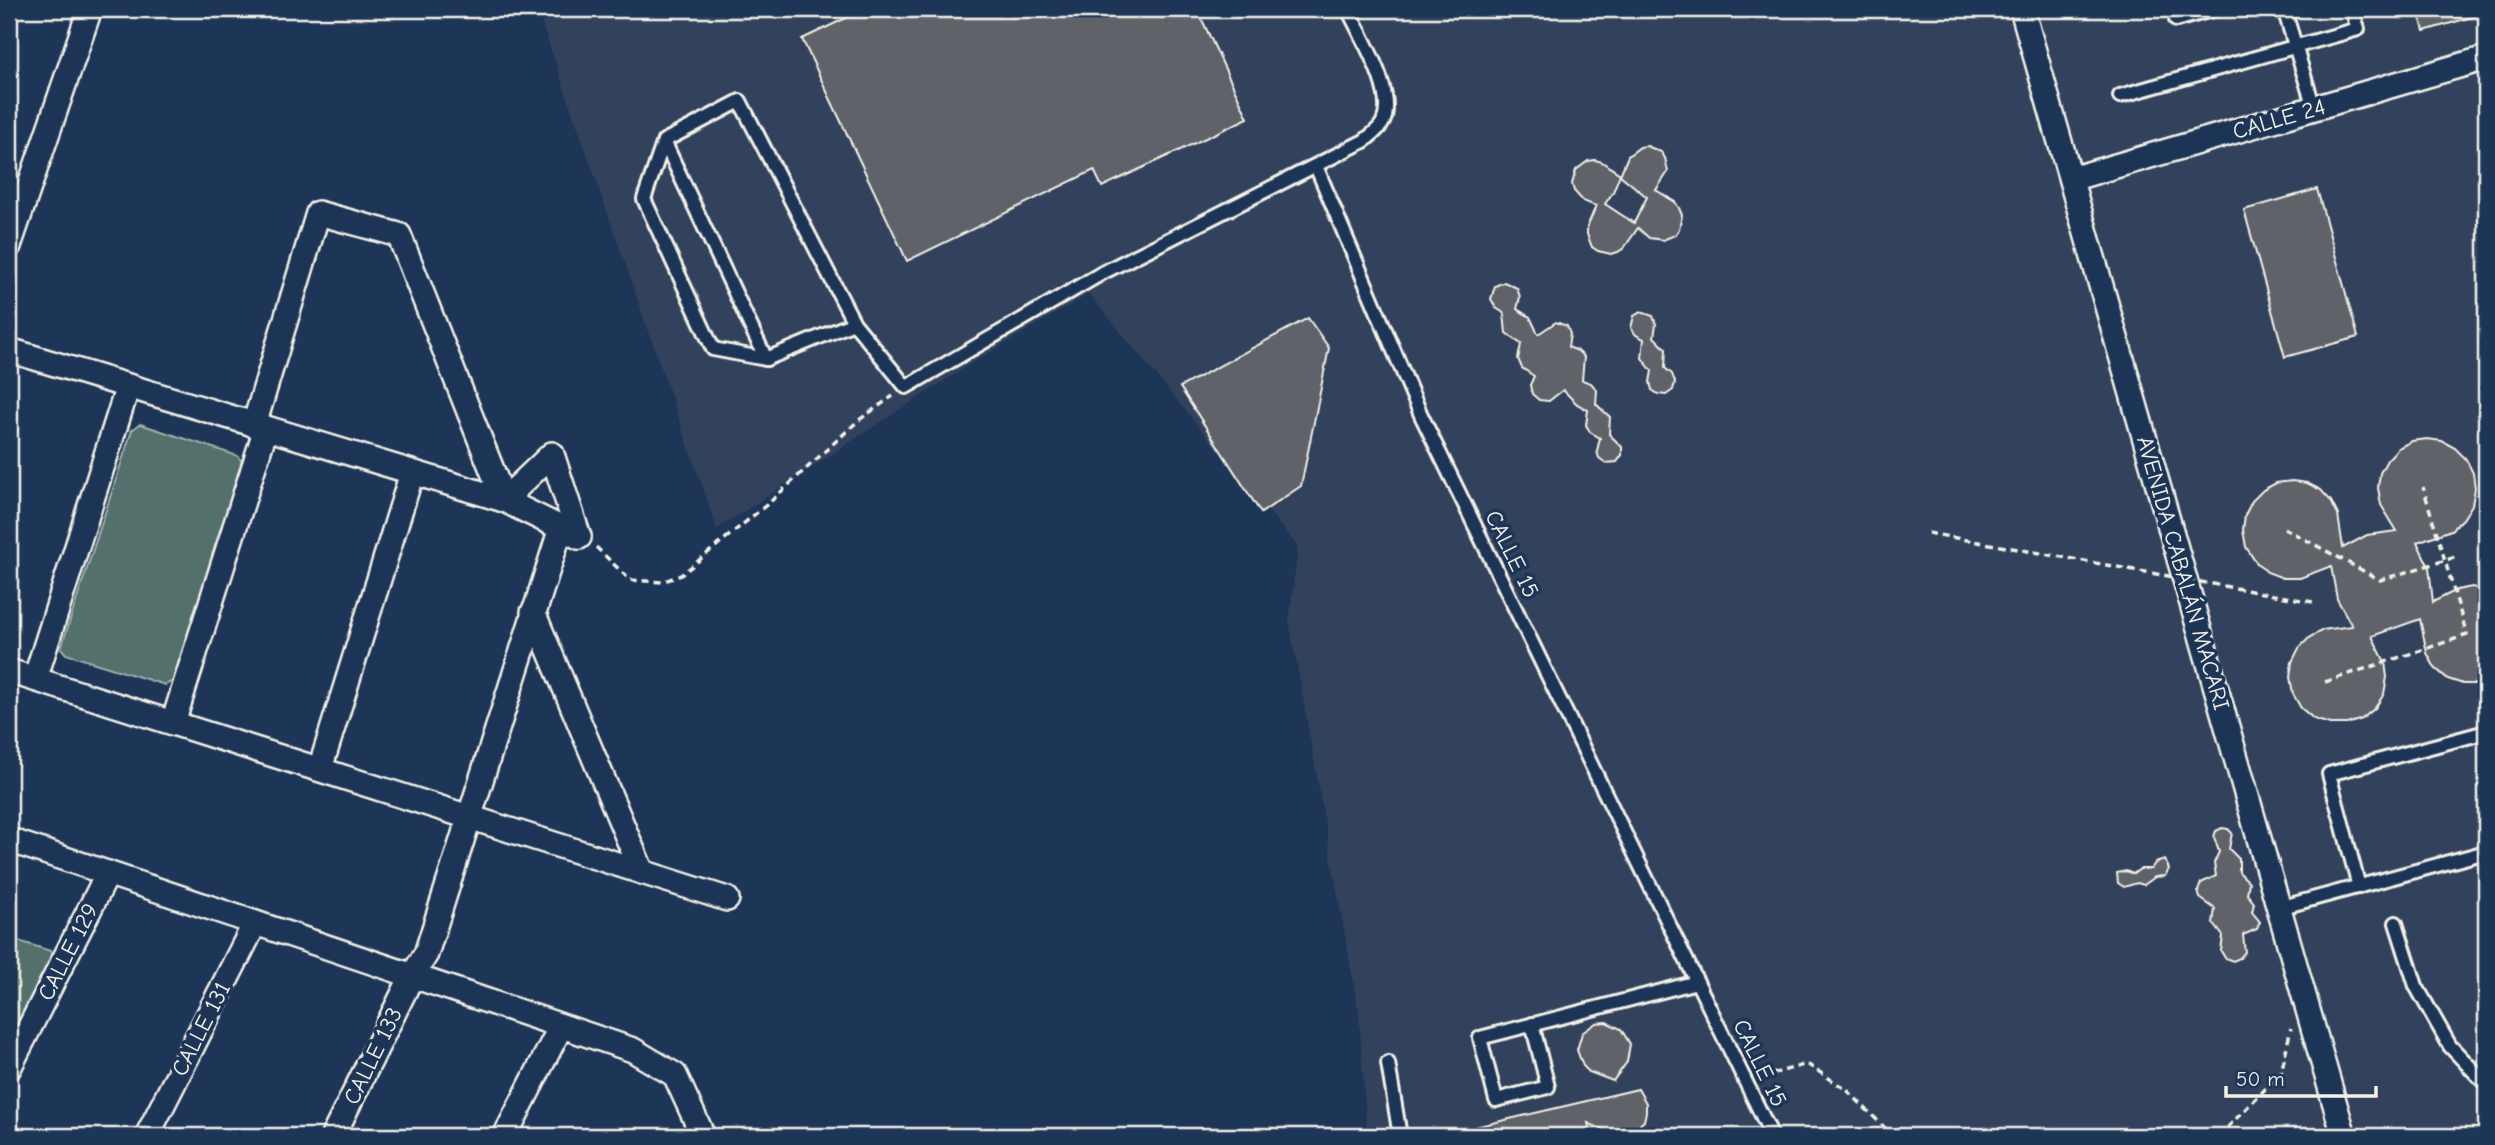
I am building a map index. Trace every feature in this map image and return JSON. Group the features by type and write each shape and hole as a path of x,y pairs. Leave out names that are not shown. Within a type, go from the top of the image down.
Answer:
{"street":[{"path":"9,246 90,9"},
{"name":"AVENIDA CABALÁN MACARI","path":"2022,9 2344,1136"},
{"name":"CALLE 24","path":"2071,179 2486,58"},
{"path":"173,723 260,426 318,213 399,235 504,500"},
{"path":"9,349 504,500 570,532"},
{"path":"35,679 128,386"},
{"path":"504,500 552,454 570,532"},
{"path":"320,769 412,473"},
{"name":"CALLE 133","path":"333,1136 412,976 426,954 533,612 570,532"},
{"path":"533,612 642,872"},
{"path":"9,670 727,899"},
{"path":"9,840 632,1050 676,1075 699,1134"},
{"name":"CALLE 129","path":"9,1068 108,873"},
{"name":"CALLE 131","path":"147,1136 255,923"},
{"path":"505,1136 561,1026"}],"lane":[{"path":"854,323 766,359 713,349 644,199 664,141 740,101 854,323 906,387 1104,272 1364,141 1383,122 1387,104 1381,79 1348,9"},
{"path":"2176,20 2215,9"},
{"path":"2284,9 2314,108"},
{"path":"2120,96 2358,29 2352,9"},
{"path":"664,141 766,359"},
{"name":"CALLE 15","path":"1316,166 1421,415 1772,1136"},
{"path":"2359,887 2329,774 2486,732"},
{"path":"2279,908 2486,852"},
{"path":"2396,923 2416,986 2450,1046 2486,1084"},
{"path":"1532,1024 1548,1087 1496,1100 1480,1038 1532,1024 1697,982"},
{"path":"1388,1063 1400,1136"}],"path":[{"path":"570,532 607,555 630,580 662,582 681,575 770,502 859,420 906,387"},
{"path":"2325,682 2467,635 2423,487"},
{"path":"2284,527 2380,580 2456,557"},
{"path":"1928,533 2313,602"},
{"path":"2219,1136 2281,1073 2292,1023"},
{"path":"1746,1081 1807,1064 1847,1090 1893,1136"}],"shaded area":[{"path":"555,9 2486,9 2486,1136 1367,1136 1359,1014 1289,620 1298,547 1089,294 973,362 717,529 541,21"}],"green space":[{"path":"140,424 238,456 243,463 173,681 165,685 66,654 61,648 132,430"},
{"path":"9,938 57,953 9,1047"}],"building":[{"path":"865,9 1197,9 1248,118 1102,187 1094,170 907,261 802,39"},
{"path":"2418,9 2486,9 2486,13 2424,31"},
{"path":"1647,146 1661,152 1665,158 1668,172 1656,190 1675,202 1679,208 1682,215 1679,229 1675,235 1663,240 1649,238 1638,228 1618,252 1611,254 1598,251 1592,247 1587,234 1587,227 1596,206 1583,201 1574,191 1572,184 1576,170 1588,161 1595,160 1620,174 1605,204 1634,223 1647,197 1620,175 1628,156 1640,147"},
{"path":"2317,189 2358,337 2285,357 2244,210"},
{"path":"1504,282 1517,288 1520,297 1517,309 1530,317 1538,334 1556,322 1567,326 1570,334 1568,347 1584,357 1582,380 1591,383 1597,390 1596,404 1610,417 1609,434 1622,447 1622,455 1617,462 1606,463 1599,458 1597,451 1600,438 1590,432 1586,425 1588,410 1577,404 1563,390 1549,401 1539,400 1532,394 1530,385 1534,376 1522,368 1518,359 1521,344 1506,333 1504,313 1496,308 1491,299 1495,286"},
{"path":"1641,312 1653,316 1656,324 1654,337 1666,349 1665,368 1672,374 1675,382 1673,390 1666,395 1652,390 1652,371 1642,358 1644,339 1636,335 1631,328 1634,316"},
{"path":"1308,318 1329,348 1301,486 1261,513 1180,387"},
{"path":"2412,441 2442,441 2455,448 2466,459 2473,473 2475,488 2472,505 2463,519 2451,530 2417,542 2429,567 2433,602 2457,590 2472,587 2486,590 2486,684 2463,684 2448,679 2435,668 2427,653 2420,619 2372,636 2385,662 2387,677 2384,694 2375,708 2362,719 2347,724 2330,724 2314,719 2301,708 2293,694 2290,677 2292,662 2299,648 2310,637 2323,630 2352,626 2337,599 2331,566 2300,578 2283,578 2267,572 2255,561 2246,547 2243,530 2245,515 2252,501 2263,490 2276,483 2292,481 2307,483 2321,490 2331,501 2338,515 2343,548 2367,535 2397,531 2381,505 2378,488 2380,473 2398,448"},
{"path":"2222,828 2232,833 2229,849 2239,859 2239,872 2249,882 2247,894 2254,903 2252,912 2260,922 2257,929 2243,935 2245,952 2233,961 2225,958 2221,951 2223,936 2213,923 2215,909 2200,898 2198,891 2201,883 2216,876 2214,863 2219,852 2214,837 2216,831"},
{"path":"2165,860 2169,869 2165,876 2155,877 2144,885 2137,883 2124,887 2118,883 2117,873 2126,871 2133,874 2140,869 2151,869 2155,863"},
{"path":"1606,1022 1621,1029 1630,1044 1627,1062 1613,1081 1589,1072 1583,1066 1577,1050 1582,1033 1596,1023"},
{"path":"1638,1089 1646,1103 1646,1112 1644,1121 1631,1133 1614,1135 1588,1123 1591,1136 1463,1136 1462,1130"}]}
